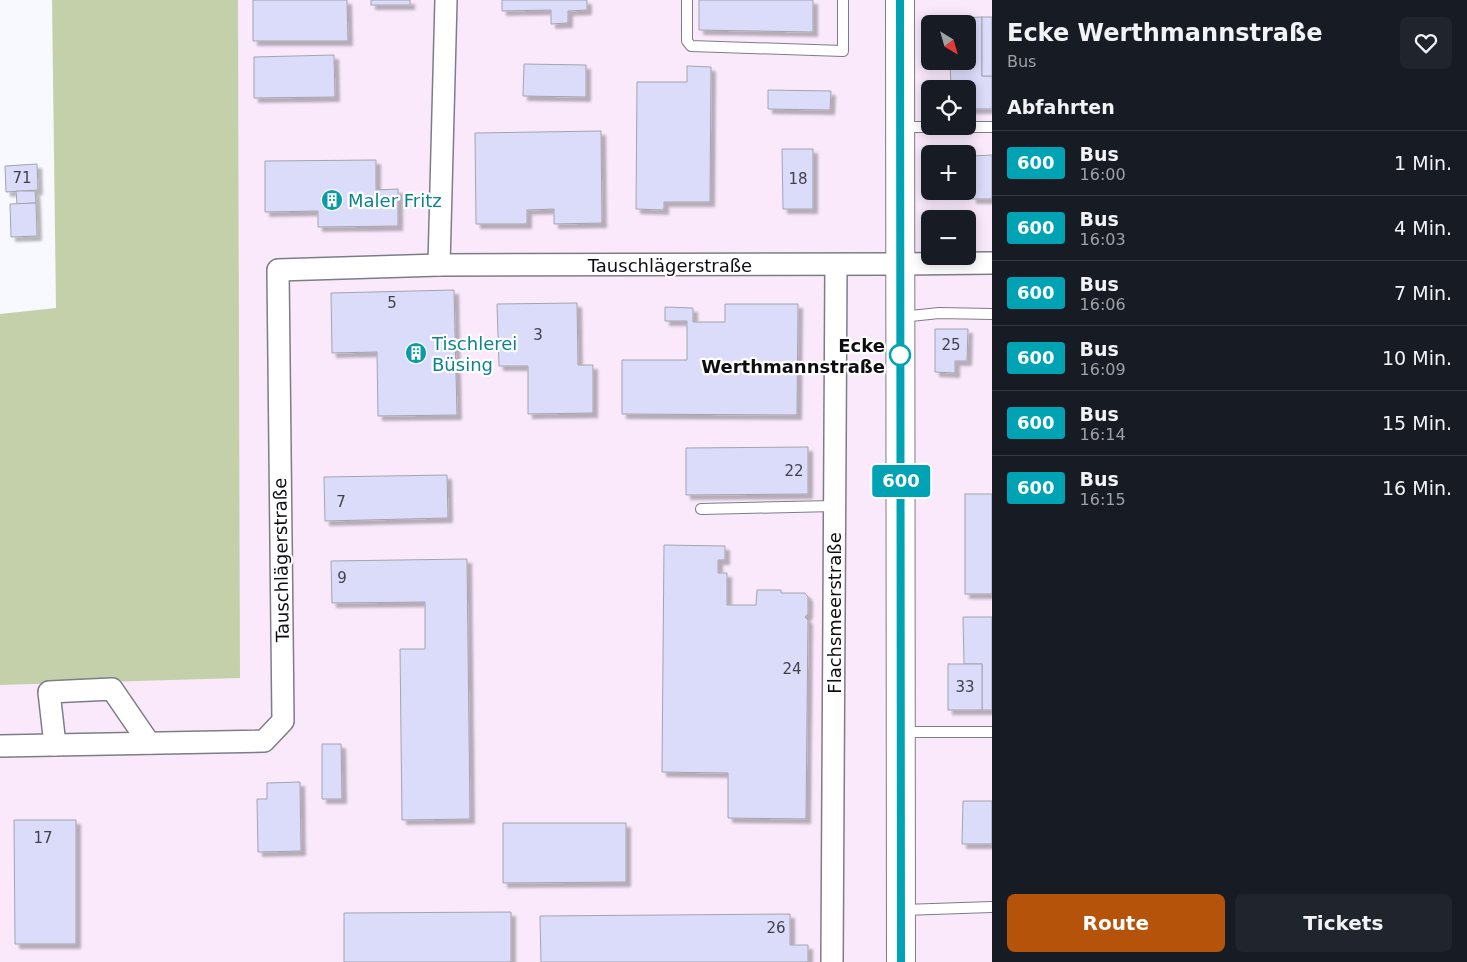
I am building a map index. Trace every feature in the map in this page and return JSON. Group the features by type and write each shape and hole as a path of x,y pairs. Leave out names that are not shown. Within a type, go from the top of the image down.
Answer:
{"street":[{"path":"439,265 446,0"},
{"path":"900,0 901,962"},
{"name":"Tauschlägerstraße","path":"0,746 264,741 283,721 278,270 439,265 992,263"},
{"name":"Flachsmeerstraße","path":"832,962 836,265"},
{"path":"55,745 49,692 112,689 149,743"}],"lane":[{"path":"687,0 687,40 691,46 843,50 843,0"},
{"path":"900,127 992,127"},
{"path":"900,317 939,313 992,314"},
{"path":"701,509 834,506"},
{"path":"902,732 992,732"},
{"path":"901,910 992,907"}],"shaded area":[{"path":"238,0 992,0 992,962 0,962 0,685 240,677"}],"green space":[{"path":"52,0 238,0 240,678 0,685 0,314 56,308"}],"building":[{"path":"253,0 347,0 348,41 253,41"},
{"path":"371,0 410,0 410,5 371,5"},
{"path":"502,0 587,0 587,10 568,11 568,23 551,24 551,10 502,11"},
{"path":"699,0 813,0 813,32 699,30"},
{"path":"976,17 982,17 982,76 992,76 992,109 976,109 976,80 951,80 950,70 976,70"},
{"path":"982,17 992,17 992,76 982,76"},
{"path":"334,55 335,97 254,98 254,57"},
{"path":"524,64 586,65 586,97 523,96"},
{"path":"687,66 711,67 710,202 664,202 664,210 636,209 637,82 687,82"},
{"path":"768,90 831,91 830,110 768,109"},
{"path":"601,131 602,223 554,224 554,209 527,210 527,224 476,224 475,133"},
{"path":"782,149 813,149 813,209 783,209"},
{"path":"992,155 992,199 976,199 976,156"},
{"name":"Maler Fritz","path":"376,160 376,190 398,189 398,226 318,227 318,211 265,212 265,161"},
{"path":"37,164 38,190 6,192 5,166"},
{"path":"16,191 35,191 36,203 17,204"},
{"path":"36,203 37,236 11,237 10,204"},
{"name":"Tischlerei Büsing","path":"454,290 457,415 378,416 377,352 332,353 331,293"},
{"path":"577,303 578,365 593,365 593,413 528,414 528,366 499,366 497,304"},
{"path":"725,304 798,304 797,415 622,414 622,360 687,360 687,321 665,321 665,307 693,308 693,322 725,322"},
{"path":"935,329 968,329 967,361 955,361 955,373 935,372"},
{"path":"808,447 808,494 686,495 686,448"},
{"path":"447,475 448,518 325,521 324,477"},
{"path":"965,494 992,494 992,594 965,594"},
{"path":"664,545 725,546 725,560 718,560 718,573 727,573 727,605 756,605 757,590 805,593 808,597 808,614 805,617 808,620 806,819 728,818 728,773 662,772"},
{"path":"467,559 470,819 402,820 400,649 425,649 425,602 332,603 331,561"},
{"path":"963,617 992,617 992,710 982,710 982,664 964,664"},
{"path":"948,664 982,664 982,710 948,710"},
{"path":"322,744 341,744 342,799 322,799"},
{"path":"300,782 301,851 258,852 257,799 267,799 267,783"},
{"path":"963,801 992,801 992,844 962,844"},
{"path":"14,820 76,820 76,944 15,944"},
{"path":"503,823 626,823 626,882 503,883"},
{"path":"511,912 511,962 344,962 344,913"},
{"path":"790,914 790,945 808,945 808,962 541,962 540,916"}],"bus line":[{"name":"600","path":"900,0 901,962"}],"place":[{"name":"Maler Fritz","path":"332,200"},
{"name":"Tischlerei Büsing","path":"416,353"},
{"name":"Ecke Werthmannstraße","path":"900,355"}]}
